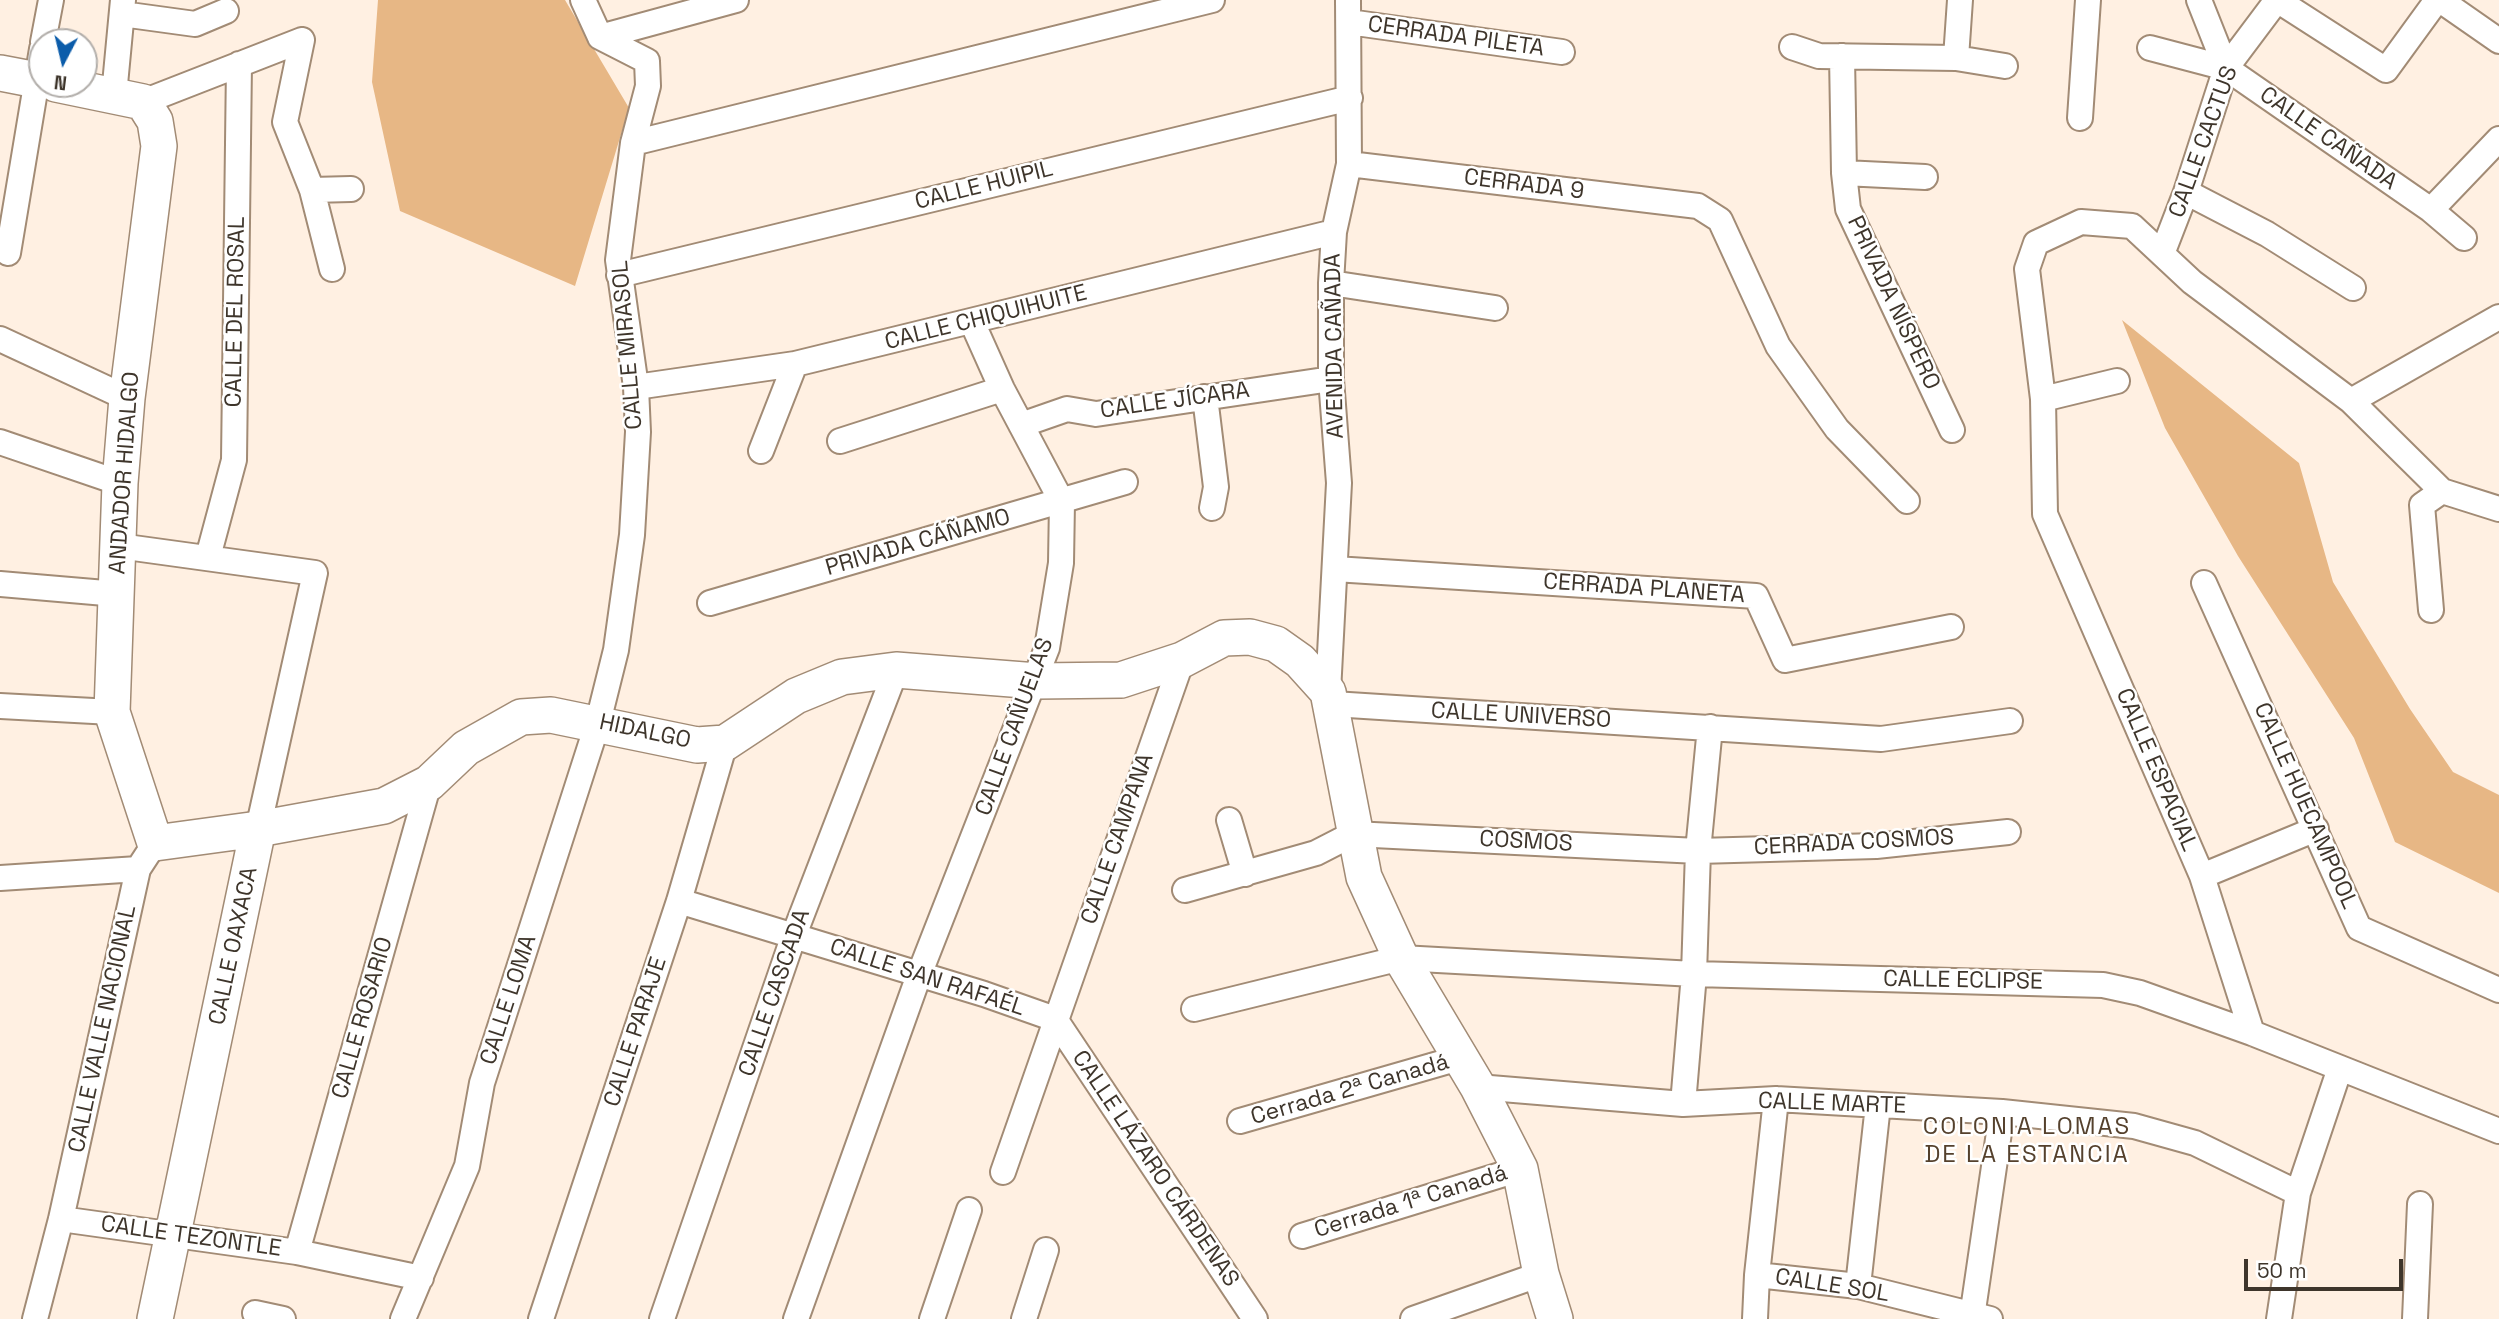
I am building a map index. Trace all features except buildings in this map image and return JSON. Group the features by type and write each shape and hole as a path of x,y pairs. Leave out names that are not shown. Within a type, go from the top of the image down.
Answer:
{"street":[{"path":"46,28 51,0"},
{"path":"583,0 600,37 736,0"},
{"path":"633,143 1212,0"},
{"path":"1956,58 1960,0"},
{"path":"2080,118 2088,0"},
{"path":"2199,0 2226,68"},
{"path":"2277,0 2386,70 2438,0 2499,41"},
{"name":"CALLE CACTUS","path":"2162,254 2186,192 2226,68 2277,0"},
{"path":"128,99 122,7 195,24 226,12"},
{"name":"CERRADA PILETA","path":"1349,11 1562,52"},
{"name":"AVENIDA CAÑADA","path":"1330,698 1339,483 1331,379 1331,283 1334,232 1349,164 1349,11"},
{"name":"CALLE MIRASOL","path":"597,722 617,650 632,536 638,432 636,387 618,260 633,143 648,86 647,61 600,37"},
{"path":"98,90 128,99 240,64 302,40 285,122 312,190 332,268"},
{"path":"1792,47 1819,57 1956,58 2005,66"},
{"path":"2150,48 2226,68"},
{"name":"PRIVADA NÍSPERO","path":"1842,56 1844,173 1848,209 1952,430"},
{"name":"CALLE DEL ROSAL","path":"208,557 234,460 240,64"},
{"name":"CALLE CAÑADA","path":"2226,68 2431,210 2464,238"},
{"path":"0,73 28,74"},
{"path":"8,253 39,98"},
{"name":"CALLE HUIPIL","path":"619,275 1350,98"},
{"name":"ANDADOR HIDALGO","path":"128,99 155,121 159,146 127,398 120,483 112,712 147,856"},
{"path":"2431,210 2499,139"},
{"name":"CERRADA 9","path":"1349,164 1698,206 1720,220 1778,346 1830,418 1907,501"},
{"path":"1844,173 1925,177"},
{"path":"312,190 351,189"},
{"path":"2186,192 2267,234 2353,288"},
{"path":"2116,381 2043,399 2027,269 2036,243 2081,222 2132,226 2192,282 2351,401 2442,491 2499,509"},
{"name":"CALLE CHIQUIHUITE","path":"636,387 795,364 1334,232"},
{"path":"1331,283 1495,308"},
{"path":"2351,401 2499,317"},
{"name":"CALLE CAÑUELAS","path":"796,1319 919,975 1048,648 1061,563 1062,502 1002,389 972,322"},
{"path":"0,340 127,398"},
{"path":"761,452 795,364"},
{"name":"CALLE JÍCARA","path":"1021,425 1067,409 1096,414 1331,379"},
{"path":"840,441 1002,389"},
{"path":"1205,397 1216,487 1212,508"},
{"name":"CALLE ESPACIAL","path":"2043,399 2045,514 2202,876 2252,1033"},
{"path":"0,442 120,483"},
{"name":"PRIVADA CÁÑAMO","path":"710,603 1125,482"},
{"path":"2431,610 2422,505 2442,491"},
{"path":"119,546 208,557"},
{"name":"CALLE OAXACA","path":"155,1319 315,573 208,557"},
{"name":"CERRADA PLANETA","path":"1335,569 1756,596 1785,660 1951,627"},
{"name":"CALLE HUECAMPOOL","path":"2204,583 2359,928 2499,990"},
{"path":"0,584 117,594"},
{"path":"726,743 796,695 842,677 896,670 1037,681 1121,680 1182,660 1224,638 1250,637 1276,644 1300,661 1330,698 1353,834 1364,877 1401,958 1478,1087 1520,1169 1541,1273 1555,1319"},
{"name":"CALLE CAMPANA","path":"1003,1171 1182,660"},
{"name":"CALLE CASCADA","path":"662,1319 794,935 896,670"},
{"name":"CALLE UNIVERSO","path":"1330,698 1881,739 2010,721"},
{"path":"0,706 112,712"},
{"name":"HIDALGO","path":"147,856 258,829 384,806 429,783 466,748 521,717 551,715 597,722 697,745 726,743"},
{"name":"CALLE LOMA","path":"403,1319 467,1166 482,1083 597,722"},
{"path":"1683,1104 1694,974 1698,851 1710,727"},
{"name":"CALLE PARAJE","path":"541,1319 679,901 726,743"},
{"name":"CALLE ROSARIO","path":"297,1252 429,783"},
{"path":"1228,820 1245,874"},
{"path":"2202,876 2316,829"},
{"name":"CERRADA COSMOS","path":"1698,851 1876,846 2008,832"},
{"path":"1185,890 1316,853 1353,834"},
{"name":"COSMOS","path":"1353,834 1698,851"},
{"path":"0,878 147,856"},
{"name":"CALLE VALLE NACIONAL","path":"61,1219 147,856"},
{"name":"CALLE SAN RAFAÉL","path":"679,901 1055,1019"},
{"name":"CALLE ECLIPSE","path":"1194,1009 1401,958 1694,974 2103,985 2140,993 2252,1033 2499,1131"},
{"name":"CALLE LÁZARO CÁRDENAS","path":"1055,1019 1255,1319"},
{"name":"Cerrada 2ª Canadá","path":"1240,1121 1459,1058"},
{"path":"2279,1319 2298,1194 2340,1068"},
{"name":"CALLE MARTE","path":"1478,1087 1683,1104 1776,1099 2002,1112 2134,1126 2183,1139 2298,1194"},
{"path":"1755,1319 1757,1275 1776,1099"},
{"path":"1858,1286 1878,1105"},
{"path":"1981,1318 2002,1112"},
{"name":"Cerrada 1ª Canadá","path":"1302,1236 1520,1169"},
{"path":"2415,1319 2420,1204"},
{"path":"932,1319 969,1210"},
{"path":"35,1319 61,1219"},
{"name":"CALLE TEZONTLE","path":"61,1219 297,1252 421,1278"},
{"path":"1024,1319 1046,1250"},
{"path":"1413,1319 1541,1273"},
{"name":"CALLE SOL","path":"1757,1275 1858,1286 1981,1318"},
{"path":"256,1313 283,1319"}],"shaded area":[{"path":"378,0 565,0 629,108 575,286 400,211 372,82"},
{"path":"2122,320 2299,463 2333,582 2410,709 2453,772 2499,795 2499,893 2395,842 2354,738 2238,556 2165,428"}],"district":[{"name":"COLONIA LOMAS DE LA ESTANCIA","path":"2027,1141"}]}
